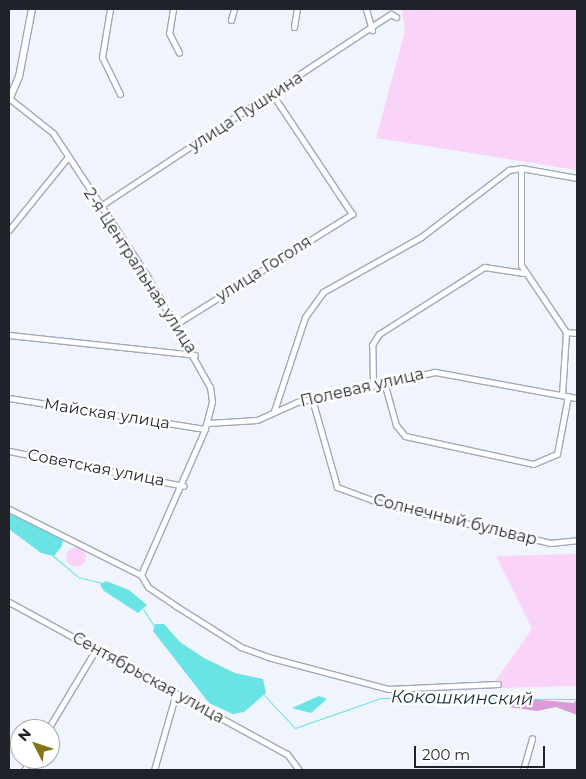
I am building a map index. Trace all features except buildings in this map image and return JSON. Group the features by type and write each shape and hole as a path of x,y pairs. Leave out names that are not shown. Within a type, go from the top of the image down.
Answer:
{"street":[{"path":"10,98 32,9"},
{"path":"110,9 102,57 120,94"},
{"path":"173,9 169,33 179,53"},
{"path":"232,20 234,9"},
{"path":"294,27 297,9"},
{"path":"366,9 372,30"},
{"name":"улица Пушкина","path":"98,207 394,16"},
{"name":"улица Гоголя","path":"176,324 352,214 273,95"},
{"name":"2-я Центральная улица","path":"10,98 53,133 98,207 195,355 212,395 208,422 184,486 141,575"},
{"path":"9,230 67,158"},
{"path":"384,382 396,425 405,436 533,464 547,461 559,450 565,396 566,332 524,273 521,168"},
{"path":"274,411 304,317 322,292 421,237 509,170 521,168 577,178"},
{"path":"373,384 371,351 379,334 484,267 524,273"},
{"path":"566,332 577,333"},
{"path":"9,335 195,355"},
{"name":"Полевая улица","path":"208,422 257,420 274,411 312,399 373,384 435,372 577,398"},
{"name":"Майская улица","path":"9,398 205,429"},
{"name":"Солнечный бульвар","path":"312,399 337,487 383,504 550,543 577,540"},
{"name":"Советская улица","path":"9,451 184,486"},
{"path":"9,509 141,575 148,587 176,606 241,647 268,657 388,689 498,684"},
{"name":"Сентябрьская улица","path":"9,602 287,754 299,770"},
{"path":"54,719 96,649"},
{"path":"154,770 176,693"},
{"path":"523,770 532,738"}],"shaded area":[{"path":"402,9 577,9 577,170 376,138 405,31"},
{"path":"76,547 83,550 86,557 83,564 76,567 69,564 66,557 69,550"},
{"path":"577,554 577,686 497,688 495,681 532,629 496,556"},
{"path":"518,698 574,703 577,699 577,715 556,707 537,711 508,707 506,703"}],"water":[{"path":"9,514 39,524 63,539 62,546 54,556 41,553 9,529"},
{"path":"106,581 129,590 147,605 138,613 104,591 100,585"},
{"path":"155,624 164,624 180,642 204,658 235,673 263,679 266,693 244,712 233,714 209,703 153,631"},
{"path":"319,696 327,699 311,713 292,708"}],"waterway":[{"name":"Кокошкинский","path":"52,555 78,577 102,583"},
{"name":"Кокошкинский","path":"143,609 154,626"},
{"name":"Кокошкинский","path":"264,695 295,728 381,698 577,699"}]}
